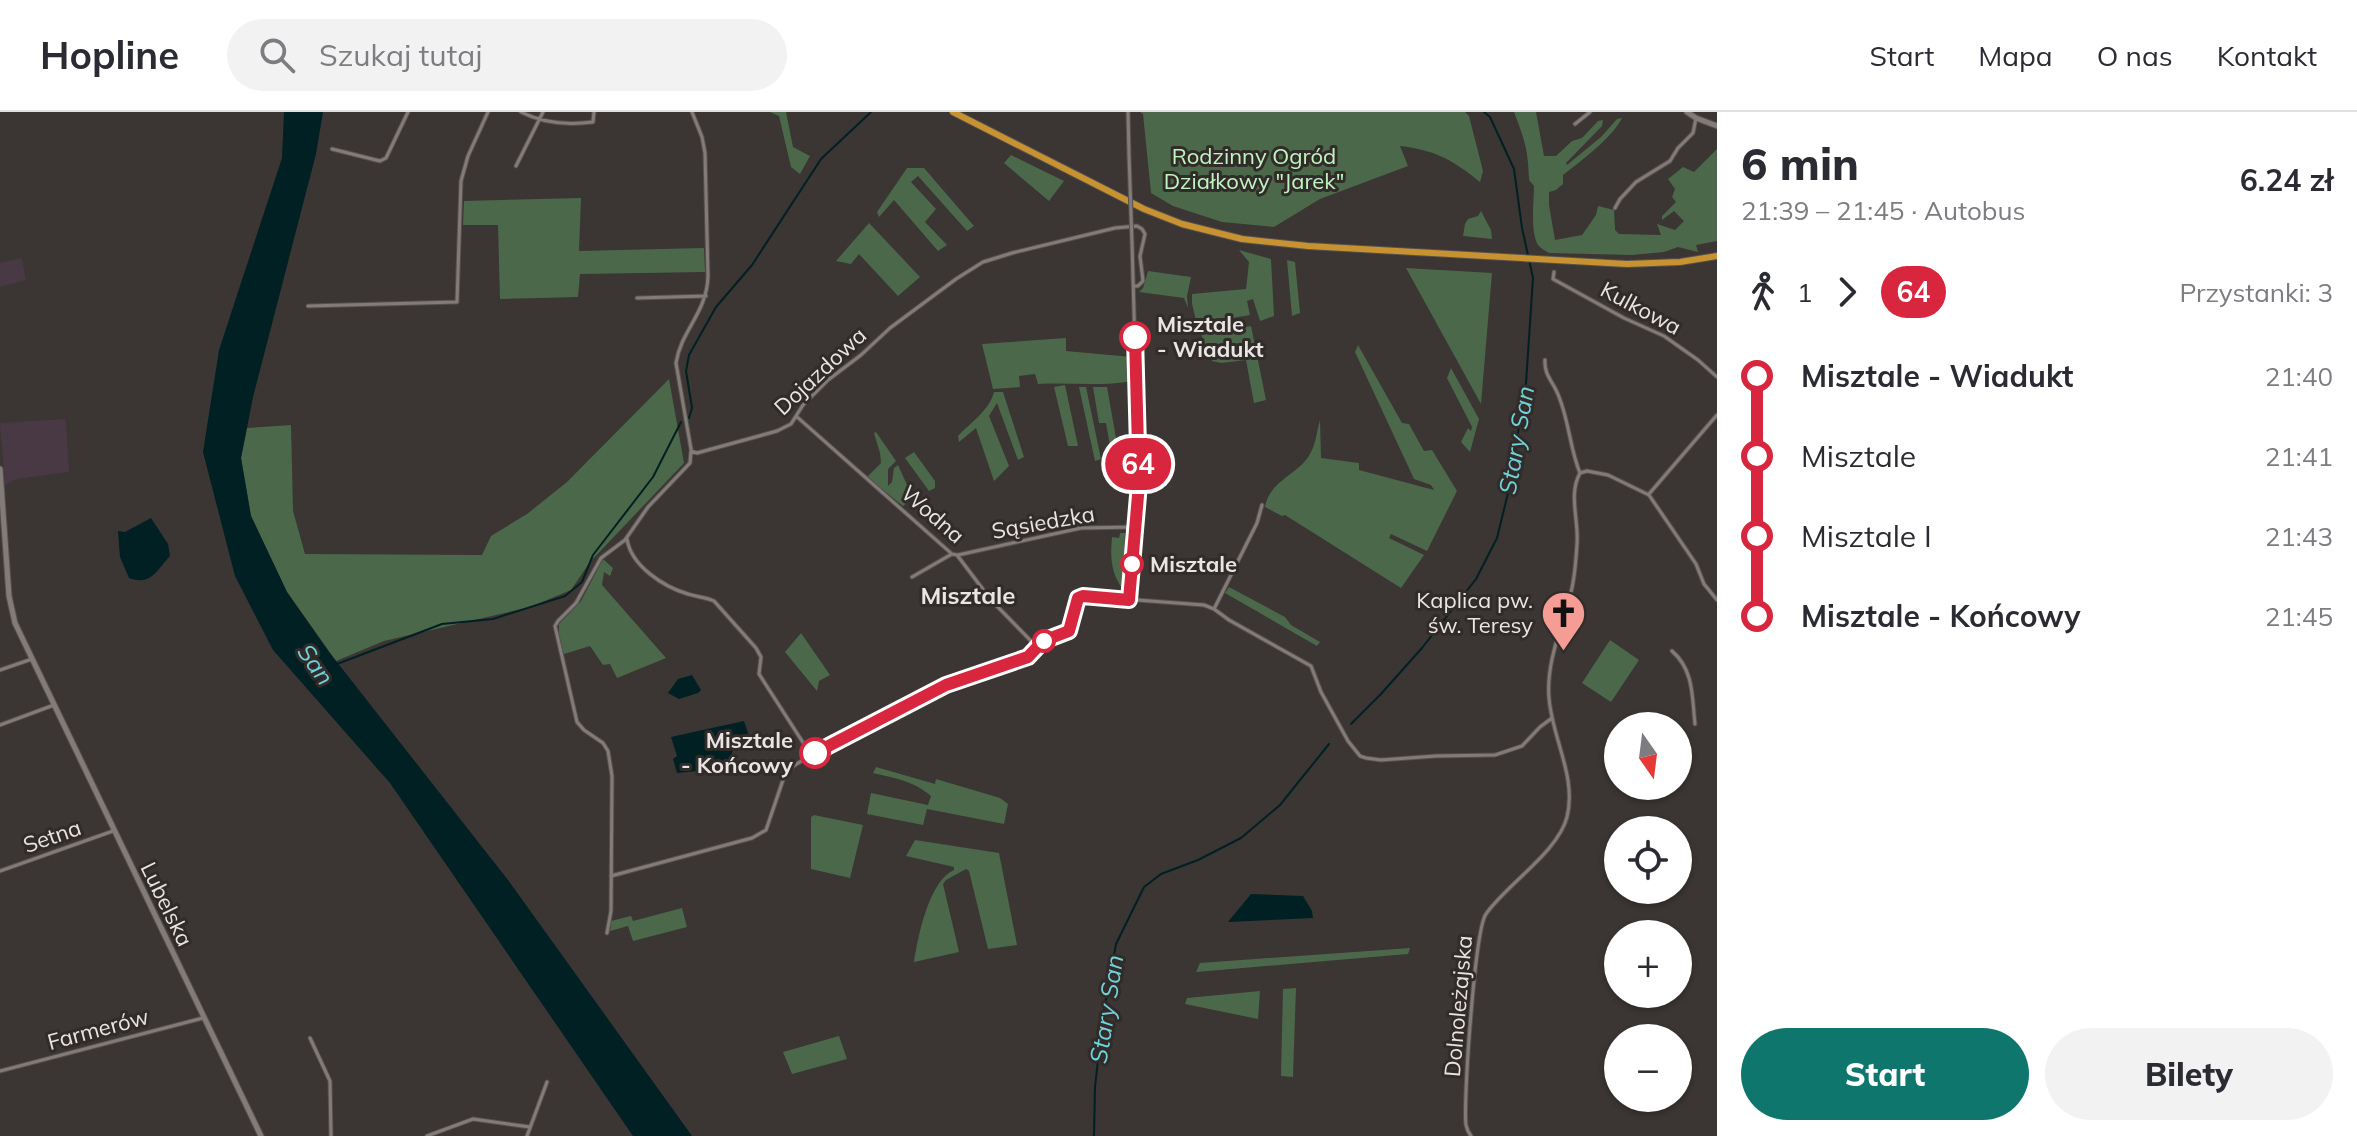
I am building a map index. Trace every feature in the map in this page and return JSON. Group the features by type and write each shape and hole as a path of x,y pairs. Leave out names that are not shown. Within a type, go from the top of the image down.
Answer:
{"main road":[{"path":"953,112 1123,199 1206,231 1242,239 1281,244 1648,264 1717,256"},
{"path":"1687,112 1717,126"},
{"name":"Lubelska","path":"0,469 10,605 15,623 261,1136"}],"street":[{"path":"332,149 380,161 386,158 408,112"},
{"path":"308,306 457,302 461,181 468,156 488,112"},
{"path":"521,112 540,120 593,122 594,112"},
{"path":"516,166 543,112"},
{"path":"690,463 691,451 676,363 678,350 706,296 708,276 705,153 692,112"},
{"path":"1128,112 1139,473 1129,600"},
{"path":"1575,124 1590,112"},
{"path":"1615,208 1636,182 1670,161 1693,133 1696,118"},
{"name":"Dojazdowa","path":"697,453 777,431 791,424 803,405 828,380 890,328 983,262 1115,228 1137,226 1145,234 1140,256 1143,281 1134,286"},
{"name":"Kulkowa","path":"1554,272 1553,279 1664,336 1717,377"},
{"path":"637,298 706,296"},
{"name":"Dolnoleżajska","path":"1471,1136 1466,1128 1466,1101 1477,947 1484,916 1557,838 1567,819 1569,798 1566,767 1552,718 1548,679 1572,590 1578,540 1573,485 1580,473 1558,393 1546,372 1545,360"},
{"name":"Wodna","path":"796,415 955,555 991,600 1039,646"},
{"path":"1649,495 1717,415"},
{"path":"607,933 611,911 613,794 608,751 603,743 577,722 555,626 576,603 601,558 627,538 648,507 690,463 697,453 691,451"},
{"path":"1580,473 1587,471 1608,475 1649,495 1717,600"},
{"path":"1214,609 1257,523 1262,505"},
{"name":"Sąsiedzka","path":"912,577 955,555 1081,528 1135,527"},
{"path":"627,538 631,553 640,565 675,588 714,601 756,648 761,657 759,674 811,755"},
{"path":"611,876 752,838 766,830 783,780 792,767 946,685 1028,657 1043,641 1069,631 1078,598 1083,596 1204,605 1214,609 1311,666 1344,733 1360,756 1371,759 1495,755 1522,746 1552,718"},
{"path":"1672,651 1681,658 1690,675 1695,724"},
{"path":"0,670 32,659"},
{"path":"0,725 54,705"},
{"name":"Setna","path":"0,871 114,831"},
{"name":"Farmerów","path":"0,1071 203,1018"},
{"path":"310,1038 330,1081 331,1136"},
{"path":"527,1136 547,1082"},
{"path":"427,1136 473,1119 530,1127"}],"shaded area":[{"path":"22,258 26,280 0,287 0,263"},
{"path":"66,419 69,472 16,479 5,485 0,423"}],"green space":[{"path":"770,112 786,112 793,147 810,156 800,174 791,167 779,116"},
{"name":"Rodzinny Ogród Działkowy \"Jarek\"","path":"1140,112 1465,112 1469,116 1483,171 1480,182 1443,157 1400,146 1408,166 1320,199 1274,227 1222,222 1173,206 1151,193 1143,114"},
{"path":"1514,112 1536,112 1544,156 1556,156 1603,120 1602,126 1567,165 1601,137 1617,119 1622,118 1604,141 1563,175 1563,184 1549,192 1555,240 1582,235 1596,215 1598,206 1614,210 1615,230 1619,234 1661,235 1657,224 1675,230 1684,221 1674,211 1662,220 1662,216 1676,202 1672,197 1675,189 1668,179 1683,167 1694,172 1717,149 1717,241 1696,245 1698,252 1678,247 1664,252 1632,255 1549,253 1538,245 1534,232 1534,186 1529,180 1525,145"},
{"path":"1011,155 1064,181 1049,201 1004,163"},
{"path":"907,168 924,168 974,226 967,231 918,176 911,182 936,209 925,222 947,245 938,251 894,200 879,217 877,212"},
{"path":"581,198 579,251 704,248 705,272 580,274 578,297 500,299 498,225 463,225 464,201"},
{"path":"1481,211 1492,239 1463,236 1468,219 1478,216"},
{"path":"869,223 920,277 898,296 859,254 851,264 836,261"},
{"path":"1239,250 1271,259 1274,316 1260,321 1253,299 1247,301 1250,315 1197,324 1192,294 1246,289 1249,262"},
{"path":"1287,260 1295,262 1300,313 1292,316"},
{"path":"1406,268 1492,273 1481,404"},
{"path":"1148,271 1191,277 1188,308 1184,298 1139,292"},
{"path":"1251,326 1266,400 1254,403 1246,360 1212,361 1201,334"},
{"path":"1066,338 1066,351 1132,357 1132,381 1038,384 1035,374 1019,376 1020,387 993,389 982,344"},
{"path":"1358,345 1402,423 1409,424 1424,451 1432,450 1457,491 1427,551 1391,534 1389,538 1424,555 1401,588 1285,515 1265,507 1279,483 1306,460 1314,445 1320,420 1321,458 1359,463 1359,470 1434,490 1431,485 1414,479 1355,352"},
{"path":"1451,368 1479,419 1470,452 1461,442 1468,428 1471,431 1472,427 1447,378"},
{"path":"669,379 684,463 590,562 571,590 530,607 384,641 336,661 287,592 251,516 241,458 247,428 291,425 293,511 305,554 482,555 491,536 527,514 567,482"},
{"path":"1065,385 1078,446 1068,446 1054,387"},
{"path":"1079,387 1086,387 1101,459 1095,461"},
{"path":"1093,387 1107,387 1119,455 1112,457 1106,423 1099,423"},
{"path":"994,392 1003,392 1024,457 1018,460 997,403 989,416 1009,466 994,481 976,428 959,442 958,436 984,411"},
{"path":"876,432 896,461 888,469 888,486 898,465 913,498 903,506 867,477 881,463"},
{"path":"914,452 935,481 935,488 929,491 905,458"},
{"path":"1120,533 1125,533 1125,592 1114,573 1112,559 1112,537 1119,538"},
{"path":"603,559 613,568 610,576 604,572 602,585 666,658 617,678 610,664 603,665 590,646 564,654 559,639 559,624 581,601"},
{"path":"1229,587 1285,617 1291,625 1320,642 1317,646 1225,593"},
{"path":"801,633 830,675 819,681 817,691 785,652"},
{"path":"1610,640 1639,660 1611,702 1582,683"},
{"path":"876,767 935,784 936,779 1000,798 1008,804 1004,824 927,809 923,825 867,814 871,793 928,805 931,796 911,783 873,773"},
{"path":"814,815 863,825 850,878 811,869 811,817"},
{"path":"915,840 999,853 1017,945 988,949 966,869 943,884 959,952 914,962 931,897 945,876 954,870 954,867 906,856"},
{"path":"682,908 687,927 633,941 628,926 610,931 611,921 631,916 633,921"},
{"path":"1410,948 1408,954 1196,972 1200,963"},
{"path":"1296,988 1293,1077 1281,1076 1283,989"},
{"path":"1260,991 1258,1019 1185,1004 1187,998"},
{"path":"839,1036 847,1059 792,1074 783,1052"}],"water":[{"name":"San","path":"284,112 323,112 316,154 253,397 241,458 251,516 287,592 329,652 508,880 692,1136 633,1136 390,783 273,650 235,576 203,452 219,350 282,158"},
{"path":"151,518 168,544 170,556 148,579 129,578 120,557 118,531 125,532"},
{"path":"692,675 701,690 698,693 679,699 668,693 678,679"},
{"path":"744,721 749,736 734,743 730,762 708,770 677,773 673,759 677,756 671,737"},
{"path":"1251,894 1303,896 1313,918 1228,922"}],"waterway":[{"path":"689,418 692,408 686,371 689,355 716,307 752,265 821,159 871,112"},
{"name":"Stary San","path":"1351,724 1422,648 1476,579 1497,538 1509,489 1526,383 1533,278 1514,169 1490,117 1484,112"},
{"name":"San","path":"337,664 442,624 493,619 565,596 582,582 593,555 653,477 681,422"},
{"name":"Stary San","path":"1094,1136 1095,1087 1103,1016 1116,944 1144,887 1161,874 1198,860 1241,838 1280,805 1329,744"}],"bus line":[{"name":"64","path":"815,753 946,685 1028,657 1043,641 1069,631 1078,598 1129,600 1139,484 1135,337"}],"place":[{"name":"Misztale - Wiadukt","path":"1135,337"},
{"name":"Misztale","path":"1132,564"},
{"name":"Kaplica pw. św. Teresy","path":"1564,652"},
{"name":"Misztale - Końcowy","path":"815,753"}],"district":[{"name":"Misztale","path":"968,595"}]}
